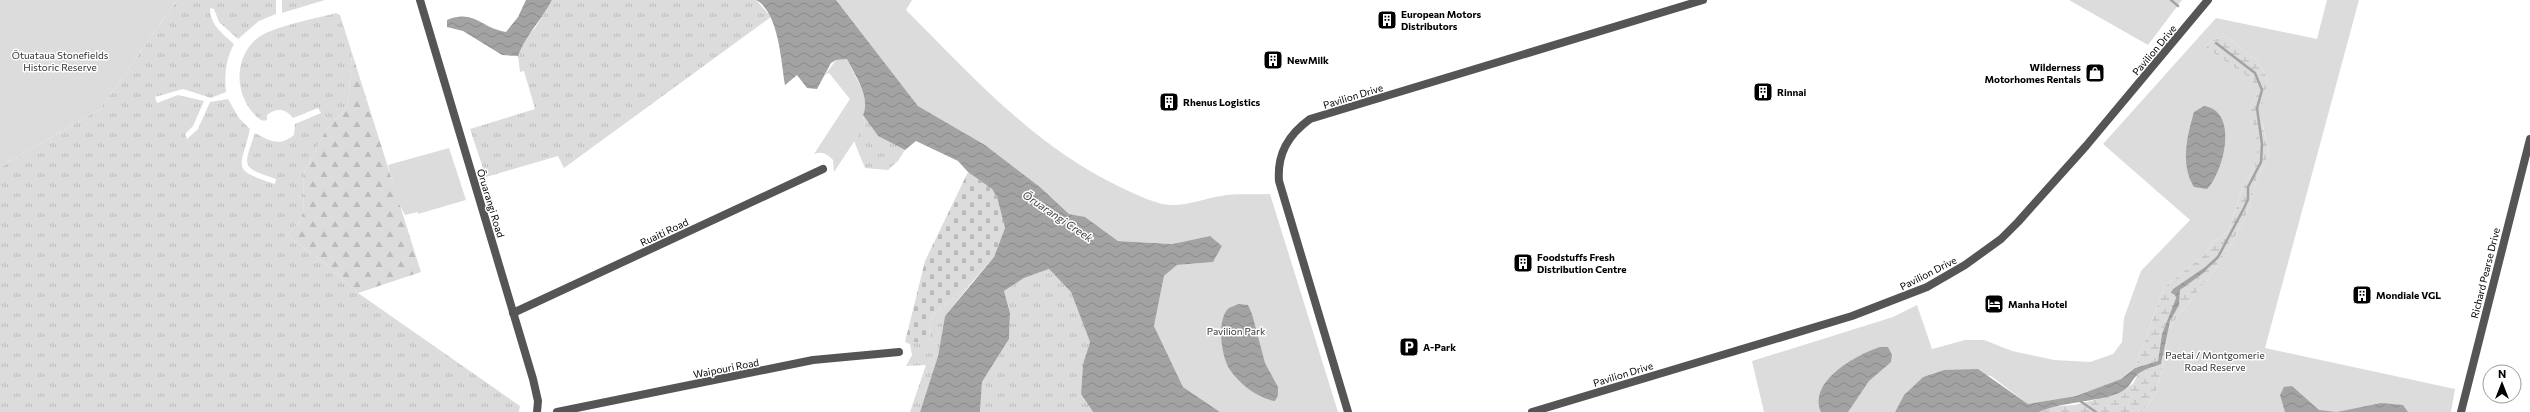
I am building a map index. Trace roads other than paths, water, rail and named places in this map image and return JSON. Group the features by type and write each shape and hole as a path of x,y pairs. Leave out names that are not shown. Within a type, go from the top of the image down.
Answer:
{"street":[{"name":"Ōruarangi Road","path":"420,0 536,388 537,412"},
{"name":"Pavilion Drive","path":"1348,412 1279,182 1280,160 1291,136 1310,120 1703,0"},
{"name":"Pavilion Drive","path":"1532,412 1852,316 1927,287 1965,265 2001,238 2018,222 2091,140 2208,0"},
{"name":"Richard Pearse Drive","path":"2461,412 2530,139"},
{"name":"Ruaiti Road","path":"514,313 823,169"},
{"path":"2521,171 2530,173"},
{"name":"Waipouri Road","path":"557,412 813,360 899,352"}],"water":[{"path":"526,0 552,0 529,34 518,56 502,55 463,31 447,27 447,20 457,17 464,17 477,20 497,30 506,32 518,17"},
{"path":"756,0 836,0 918,106 985,145 1040,187 1069,214 1085,217 1118,241 1172,244 1210,236 1222,246 1213,262 1177,265 1164,276 1154,326 1183,387 1220,412 1093,412 1081,394 1083,364 1090,342 1071,292 1049,269 1024,278 1004,291 1010,313 1009,339 982,382 980,412 920,412 938,356 945,316 994,257 1005,228 997,197 992,189 968,172 958,161 916,141 905,150 878,136 863,115 865,108 864,94 847,59 836,60 831,63 817,89 807,88 797,75 785,85 778,38 774,26 770,15 764,6"},
{"path":"2204,106 2215,110 2222,119 2225,130 2223,156 2219,169 2207,189 2194,187 2187,169 2186,160 2187,140 2194,112"},
{"path":"2204,268 2206,271 2180,290 2179,305 2170,321 2161,364 2146,369 2138,374 2127,388 2119,393 2099,399 2049,408 2039,412 1895,412 1904,395 1923,377 1944,370 1978,369 2028,404 2076,396 2121,379 2135,368 2158,361 2162,334 2176,298 2175,295 2171,293 2173,289"},
{"path":"1238,304 1248,305 1252,314 1265,363 1278,387 1278,395 1275,401 1255,394 1244,385 1230,370 1224,357 1221,331 1224,315 1229,308"},
{"path":"1880,347 1888,347 1892,355 1891,362 1869,381 1848,412 1821,412 1819,401 1821,390 1828,380 1847,363"},
{"path":"2292,386 2319,410 2337,412 2285,412 2280,395 2284,387"},
{"path":"2381,403 2403,405 2408,412 2337,412"}],"waterway":[{"name":"Ōruarangi Creek","path":"2171,0 2178,6"},
{"name":"Ōruarangi Creek","path":"2204,270 2218,257 2244,208 2248,199 2248,187 2261,162 2262,144 2257,108 2262,90 2255,73 2216,43"},
{"path":"2080,401 2096,412"}],"place":[{"name":"European Motors Distributors","path":"1387,20"},
{"name":"NewMilk","path":"1273,60"},
{"name":"Wilderness Motorhomes Rentals","path":"2095,73"},
{"name":"Rinnai","path":"1763,92"},
{"name":"Rhenus Logistics","path":"1169,102"},
{"name":"Foodstuffs Fresh Distribution Centre","path":"1523,263"},
{"name":"Mondiale VGL","path":"2362,295"},
{"name":"Manha Hotel","path":"1994,304"},
{"name":"A-Park","path":"1409,347"}],"park label":[{"name":"Ōtuataua Stonefields Historic Reserve","path":"60,60"},
{"name":"Pavilion Park","path":"1236,331"},
{"name":"Paetai / Montgomerie Road Reserve","path":"2215,360"}]}
